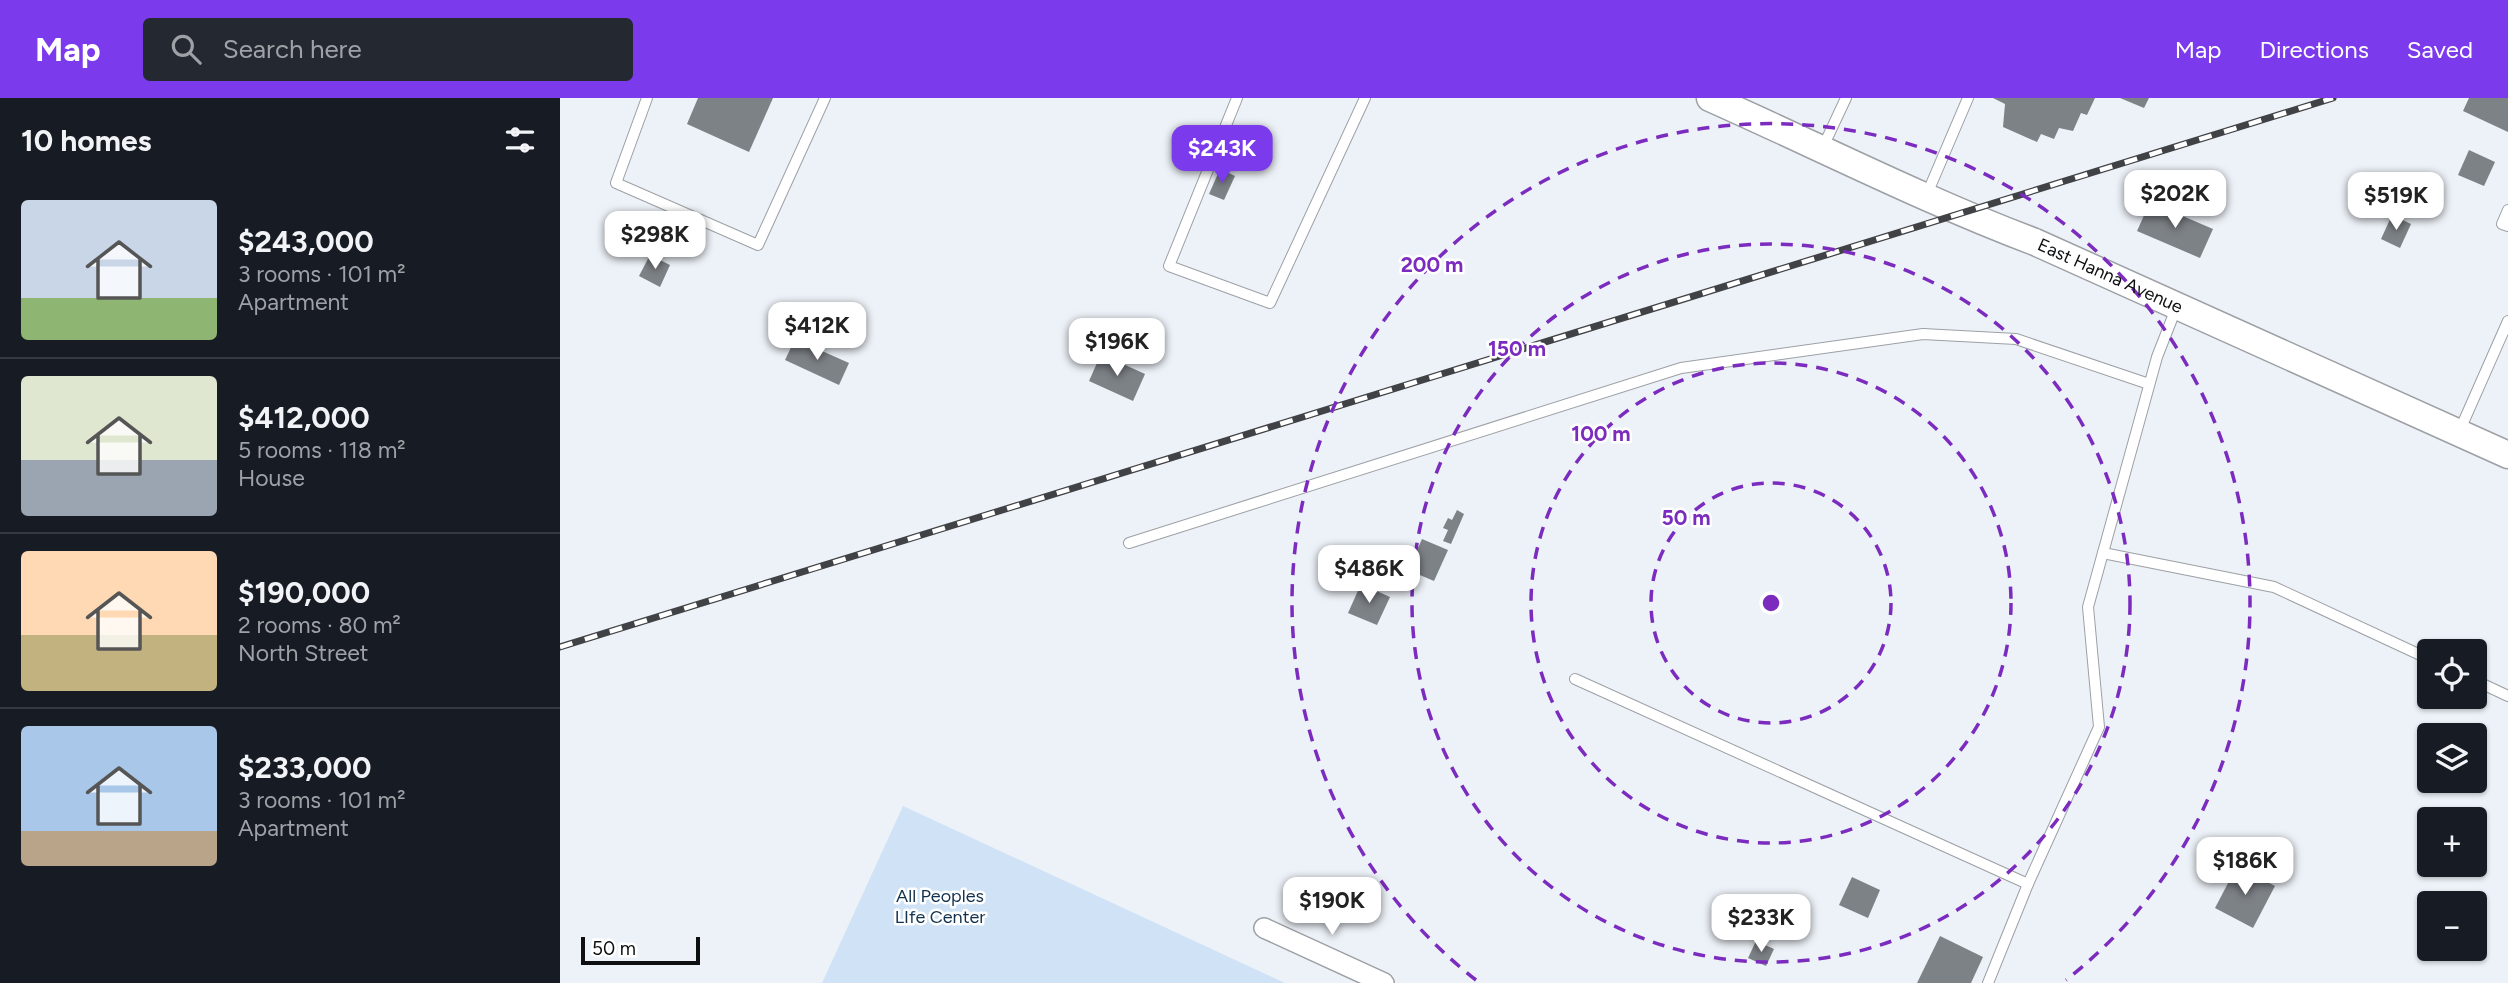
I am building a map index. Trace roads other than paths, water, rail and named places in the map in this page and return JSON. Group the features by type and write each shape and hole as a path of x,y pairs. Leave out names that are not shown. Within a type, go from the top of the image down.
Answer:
{"street":[{"name":"East Hanna Avenue","path":"1710,98 1926,197 2508,455"},
{"path":"1264,928 1384,983"}],"lane":[{"path":"647,98 616,183 758,245 825,98"},
{"path":"1237,98 1169,266 1270,303 1365,98"},
{"path":"1822,148 1846,98"},
{"path":"1926,197 1968,98"},
{"path":"2508,210 2502,224 2508,226"},
{"path":"1988,983 2028,884 2099,727 2088,607 2149,384 2177,306"},
{"path":"2459,433 2508,321"},
{"path":"1129,543 1681,368 1923,334 2016,338 2149,384"},
{"path":"2103,553 2274,587 2417,653"},
{"path":"1575,680 2028,884"},
{"path":"2487,686 2508,696"}],"railway":[{"path":"560,647 2333,98"}],"park label":[{"name":"All Peoples LIfe Center","path":"940,906"}]}
